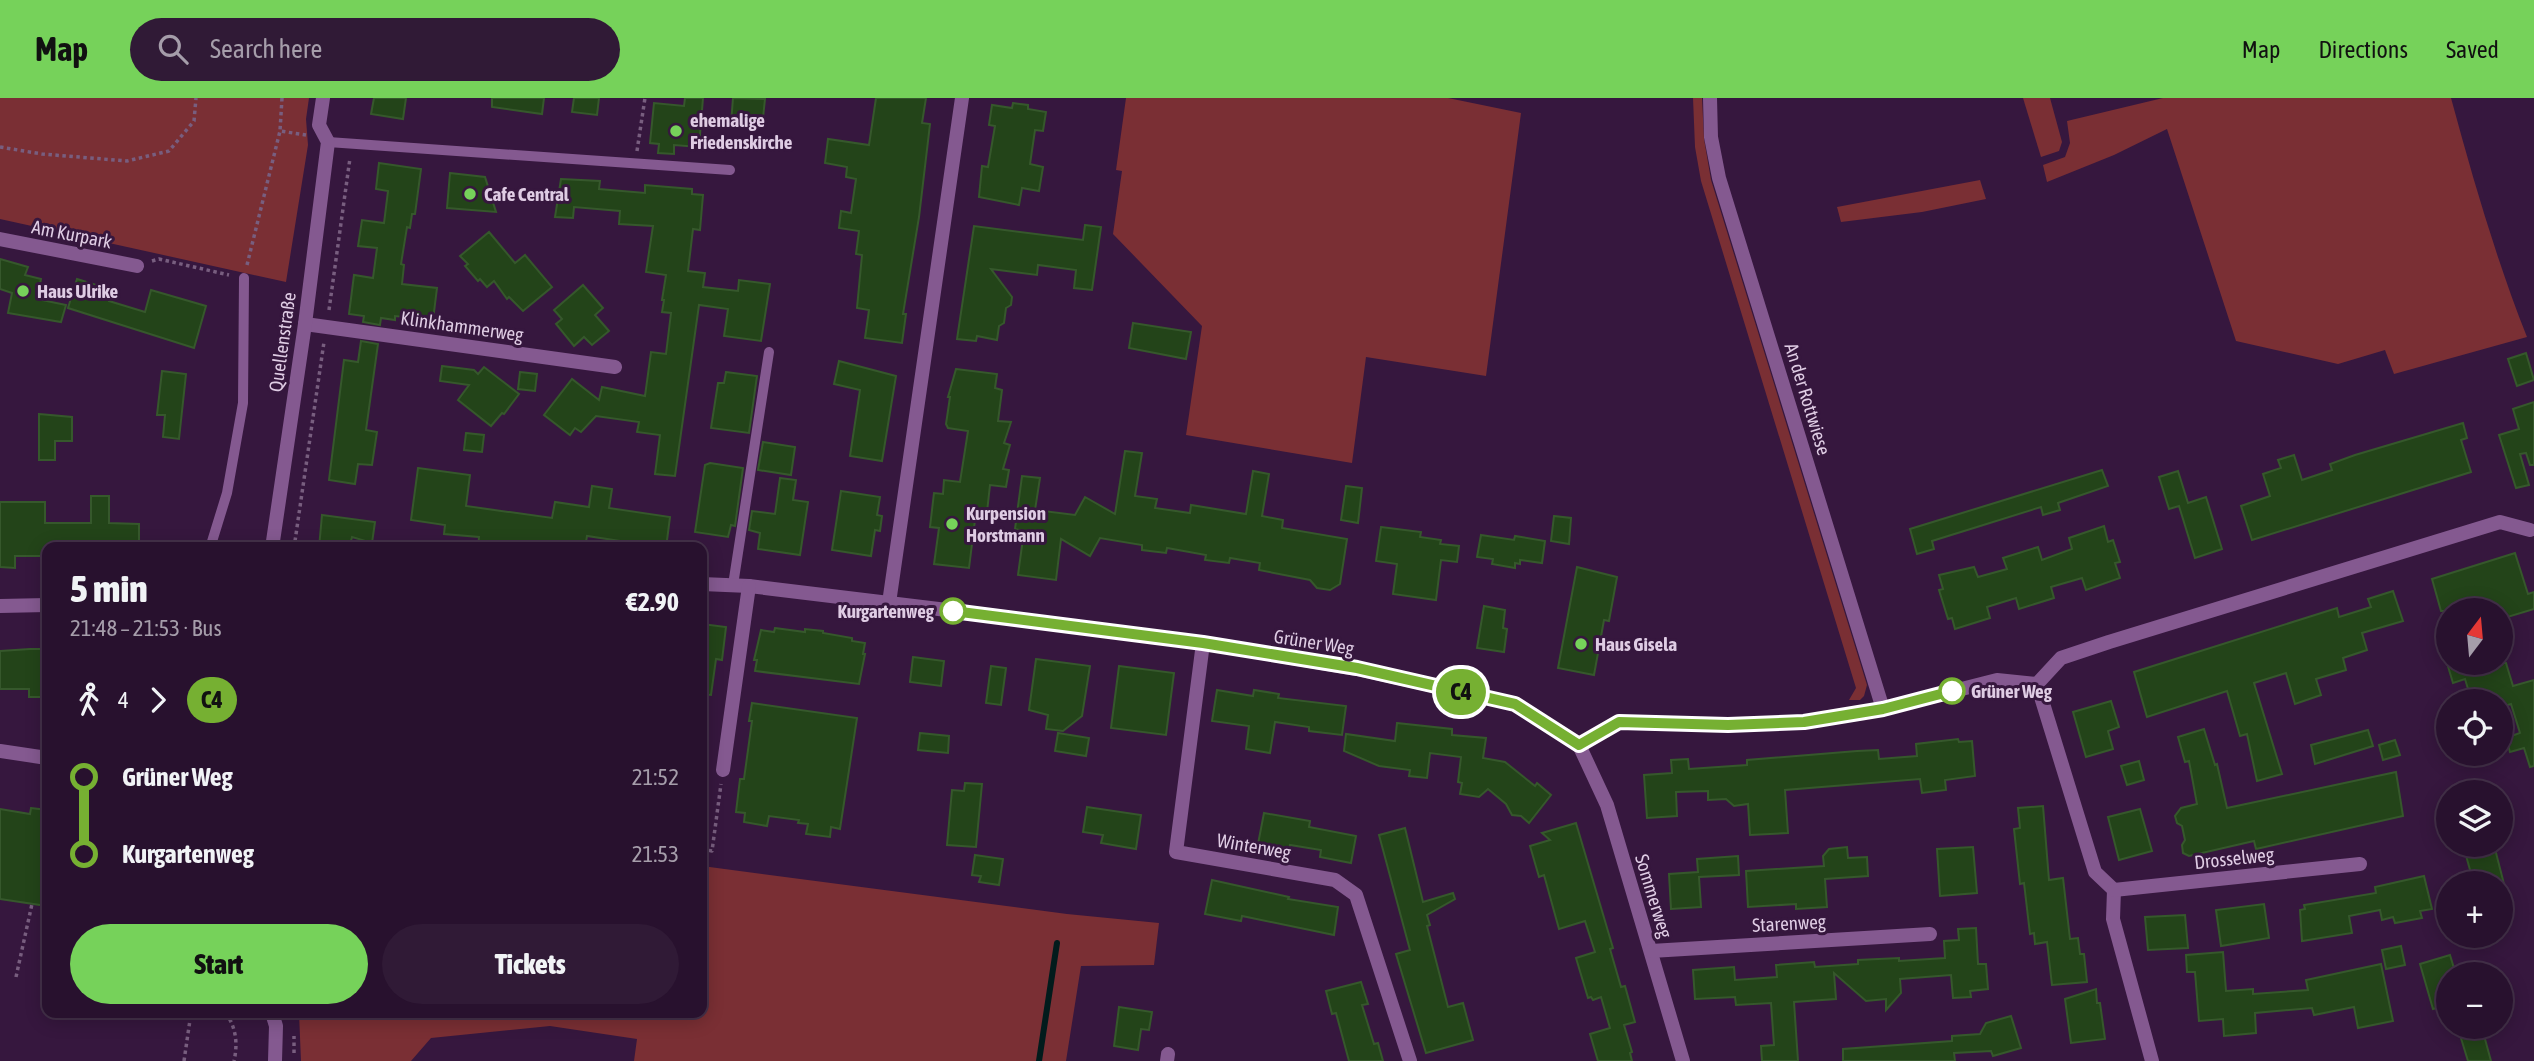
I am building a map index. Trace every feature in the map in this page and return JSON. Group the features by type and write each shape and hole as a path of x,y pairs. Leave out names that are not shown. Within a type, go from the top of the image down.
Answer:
{"street":[{"name":"Quellenstraße","path":"273,542 305,324 322,139 319,125 323,98"},
{"path":"889,603 962,98"},
{"name":"An der Rottwiese","path":"1710,98 1711,137 1719,178 1883,709"},
{"name":"Am Kurpark","path":"0,239 137,266"},
{"name":"Klinkhammerweg","path":"305,324 615,367"},
{"path":"2037,684 2061,658 2500,522 2533,533"},
{"name":"Grüner Weg","path":"707,584 749,586 1203,643 1357,668 1515,704 1579,745"},
{"path":"723,771 749,586"},
{"path":"0,606 42,605"},
{"name":"Winterweg","path":"1203,643 1176,852 1335,880 1356,895 1410,1061"},
{"path":"1579,745 1619,722 1728,725 1804,722 1883,709 1997,680 2037,684"},
{"path":"2037,684 2095,872 2113,890 2113,919 2152,1061"},
{"name":"Sommerweg","path":"1579,745 1607,805 1683,1061"},
{"path":"0,751 42,757"},
{"name":"Drosselweg","path":"2113,890 2360,864"},
{"name":"Starenweg","path":"1651,951 1930,934"},
{"path":"274,1018 276,1026 275,1061"}],"lane":[{"path":"322,139 730,170"},
{"path":"212,542 228,493 243,403 244,278"},
{"path":"733,585 769,352"}],"path":[{"path":"0,147 42,154 127,161 169,150 194,121 196,98"},
{"path":"137,266 159,258 244,278 280,131 282,98"},
{"path":"635,164 645,98"},
{"path":"280,131 322,139"},
{"path":"707,850 712,851 723,771"},
{"path":"16,976 32,904"},
{"path":"184,1061 190,1018"},
{"path":"229,1018 236,1039 234,1061"}],"shaded area":[{"path":"0,98 309,98 306,119 308,145 286,282 0,219"},
{"path":"1126,98 1448,98 1521,113 1486,376 1366,357 1352,463 1186,435 1202,326 1113,234 1122,171 1116,170"},
{"path":"1693,98 1702,98 1704,139 1711,180 1867,685 1860,700 1849,700 1856,688 1701,181 1695,147"},
{"path":"2023,98 2050,98 2062,142 2059,151 2041,157"},
{"path":"2163,98 2451,98 2486,219 2527,337 2394,374 2385,350 2338,364 2236,341 2167,129 2114,155 2047,182 2043,165 2065,157 2070,143 2067,121"},
{"path":"1980,180 1986,199 1922,212 1841,222 1837,207"},
{"path":"707,867 1067,914 1159,923 1154,965 1081,966 1066,1061 634,1061 637,1039 550,1026 431,1038 411,1061 301,1061 299,1018 707,1018"}],"building":[{"path":"374,98 406,98 403,119 371,114"},
{"path":"492,98 544,98 542,114 492,107"},
{"path":"574,98 599,98 597,115 572,112"},
{"name":"ehemalige Friedenskirche","path":"685,98 703,98 699,147 674,145 674,154 658,153 659,144 650,143 654,103 684,106"},
{"path":"733,98 765,99 762,127 731,124"},
{"path":"876,98 926,98 922,123 930,124 919,217 903,314 906,314 902,343 865,338 869,310 857,308 862,255 856,254 859,231 839,228 841,211 851,213 856,179 846,177 847,167 825,163 828,139 869,145"},
{"path":"1013,103 1046,112 1043,131 1035,130 1030,164 1043,167 1039,191 1022,188 1019,205 979,197 982,166 988,167 995,126 989,125 992,105 1012,108"},
{"path":"379,163 421,169 415,214 412,214 410,228 407,227 401,264 404,265 402,284 437,288 433,320 395,316 395,320 381,318 380,325 363,322 364,316 349,314 354,275 373,278 377,248 358,246 362,220 384,223 388,191 376,189"},
{"name":"Cafe Central","path":"450,173 485,177 496,212 447,208"},
{"path":"561,179 600,181 599,189 645,193 645,185 692,189 692,194 703,195 700,230 693,229 688,271 705,273 703,287 738,291 739,280 770,284 761,341 724,336 728,309 699,305 675,476 655,474 660,435 637,432 639,422 596,416 581,432 575,428 570,435 544,415 572,379 599,400 602,387 645,396 651,352 666,354 671,313 662,312 666,275 646,272 653,226 619,224 620,211 574,207 573,218 555,217"},
{"path":"1085,225 1101,227 1092,290 1074,288 1076,270 1038,265 1037,275 991,269 1012,297 1011,305 1006,308 1004,323 999,326 997,340 977,336 976,341 957,339 974,226 1083,240"},
{"path":"489,232 515,263 525,255 552,287 523,311 509,297 507,299 494,281 487,287 480,279 478,281 460,256"},
{"name":"Haus Ulrike","path":"0,259 28,267 25,275 41,279 37,299 66,305 61,322 8,313 12,293 0,289"},
{"path":"77,279 112,290 109,301 145,312 151,290 206,306 194,348 68,308"},
{"path":"583,285 603,308 595,315 609,331 592,345 584,337 574,346 556,324 562,319 554,310"},
{"path":"1133,323 1191,332 1186,359 1129,348"},
{"path":"361,341 378,344 366,430 377,432 372,465 358,464 355,484 329,480 344,360 358,362"},
{"path":"2526,353 2534,380 2517,386 2508,359"},
{"path":"839,361 896,376 882,461 850,456 860,390 834,384"},
{"path":"442,366 474,370 478,374 484,367 519,394 491,426 458,400 469,385 440,381"},
{"path":"956,369 997,374 995,388 1002,390 998,421 1011,422 1004,443 1010,445 1003,469 1009,470 1006,487 990,485 986,521 975,520 969,568 934,564 939,528 930,527 934,493 943,494 944,480 960,482 968,431 948,428 946,424 948,397"},
{"path":"162,371 186,374 179,439 163,437 165,415 157,415"},
{"path":"520,372 537,374 535,391 518,389"},
{"path":"726,372 757,376 749,433 711,428 718,383 724,383"},
{"path":"2534,402 2534,465 2530,465 2526,453 2520,454 2529,485 2516,488 2499,435 2519,429 2513,409"},
{"path":"39,414 72,417 72,441 55,441 55,460 39,460"},
{"path":"2463,423 2467,438 2461,440 2471,472 2252,540 2241,506 2270,496 2263,474 2281,468 2278,460 2294,455 2302,480 2332,470 2330,464 2355,455"},
{"path":"466,433 484,435 482,452 464,450"},
{"path":"763,442 795,447 791,475 758,470"},
{"path":"1125,451 1142,453 1135,496 1157,499 1155,508 1190,513 1191,505 1246,514 1253,471 1269,474 1262,516 1283,520 1282,528 1347,539 1340,584 1330,590 1317,588 1310,580 1259,570 1260,563 1230,558 1229,563 1205,560 1206,555 1167,548 1166,553 1142,550 1142,545 1100,538 1090,556 1061,539 1056,580 1018,575 1024,531 1015,529 1022,476 1040,478 1035,510 1075,515 1085,497 1115,514"},
{"path":"710,463 743,468 735,526 731,525 728,537 695,532 705,465"},
{"path":"418,468 470,475 466,506 552,518 555,502 589,507 592,486 612,489 609,508 670,517 667,542 626,542 587,536 586,542 479,542 479,537 444,534 445,525 411,520"},
{"path":"2102,470 2108,486 2058,503 2060,510 2043,515 2041,507 1932,541 1934,549 1917,554 1910,529"},
{"path":"2178,471 2188,503 2206,497 2222,549 2195,558 2179,506 2169,509 2159,477"},
{"path":"780,478 796,480 793,500 808,502 800,555 758,549 760,533 749,530 752,511 775,514"},
{"path":"1346,486 1362,488 1358,523 1341,520"},
{"path":"841,491 880,497 877,515 882,516 880,531 875,530 871,556 832,550"},
{"path":"91,496 109,496 109,523 139,524 139,542 42,542 42,556 15,556 15,568 0,567 0,502 45,502 45,523 91,523"},
{"path":"322,515 375,522 372,542 352,537 351,542 320,542"},
{"path":"1554,516 1571,518 1569,544 1551,541"},
{"path":"2104,526 2108,542 2113,540 2120,562 2115,563 2120,578 2086,590 2082,578 2051,587 2054,598 2019,609 2016,598 1987,607 1990,618 1955,629 1952,618 1948,619 1939,590 1943,589 1939,575 1974,567 1978,577 2007,569 2003,558 2038,547 2042,560 2072,549 2069,538"},
{"path":"1381,527 1421,532 1420,537 1441,540 1440,544 1459,546 1457,562 1441,560 1436,600 1393,594 1397,564 1376,561"},
{"path":"1481,535 1514,540 1515,536 1545,541 1542,563 1520,560 1520,564 1515,563 1515,568 1492,564 1493,559 1477,557"},
{"path":"2515,553 2528,594 2534,592 2534,609 2513,615 2513,598 2437,598 2432,579"},
{"name":"Haus Gisela","path":"1577,567 1617,577 1609,621 1604,620 1594,675 1558,668"},
{"path":"2393,591 2403,621 2362,633 2367,650 2343,658 2346,670 2316,679 2321,695 2295,704 2286,673 2254,683 2282,774 2257,781 2247,734 2240,736 2227,691 2147,717 2134,672 2337,608 2339,617 2371,607 2368,599"},
{"path":"1484,606 1505,610 1503,628 1507,629 1504,652 1477,648"},
{"path":"707,625 726,627 722,660 716,659 711,695 707,695"},
{"path":"775,628 805,632 805,629 823,631 865,643 859,684 755,671 757,660 754,660 761,630 774,632"},
{"path":"42,649 42,697 29,697 29,689 0,689 0,651"},
{"path":"913,657 944,661 941,686 910,682"},
{"path":"1036,659 1090,666 1082,716 1063,731 1046,729 1048,715 1029,710"},
{"path":"991,666 1006,668 1001,705 986,703"},
{"path":"1119,666 1174,673 1166,735 1111,728"},
{"path":"2451,676 2510,676 2513,686 2534,680 2534,766 2530,767 2524,748 2513,751 2513,736 2520,733 2513,710 2513,689 2468,689 2465,679 2453,683"},
{"path":"1217,690 1253,696 1254,690 1279,694 1278,698 1346,706 1342,735 1309,731 1309,727 1275,722 1270,753 1246,749 1249,726 1212,721"},
{"path":"2111,701 2119,727 2108,731 2113,749 2086,757 2073,712"},
{"path":"752,703 857,718 840,829 831,827 830,837 806,834 808,824 798,823 799,820 769,816 767,826 744,822 745,813 736,812 740,779 744,779"},
{"path":"1397,723 1452,729 1452,735 1486,738 1483,758 1505,762 1551,795 1529,823 1521,816 1512,815 1506,804 1488,789 1479,797 1460,794 1462,783 1458,782 1461,757 1430,753 1427,778 1409,776 1410,770 1379,766 1344,751 1346,734 1395,741"},
{"path":"2204,729 2215,765 2217,764 2227,808 2396,772 2403,816 2256,849 2254,841 2189,856 2183,853 2182,845 2185,840 2182,826 2177,823 2175,816 2181,808 2197,804 2189,761 2185,762 2178,737"},
{"path":"2368,730 2373,746 2315,764 2311,745"},
{"path":"920,733 949,736 948,753 918,750"},
{"path":"1058,733 1089,738 1086,756 1055,751"},
{"path":"1958,739 1959,742 1972,741 1975,776 1945,780 1946,790 1922,793 1920,779 1785,790 1788,833 1750,835 1748,804 1734,806 1726,799 1708,800 1708,791 1676,792 1677,816 1647,818 1644,775 1672,773 1671,760 1688,759 1689,769 1747,765 1747,760 1857,751 1878,750 1879,759 1917,756 1916,744"},
{"path":"2395,740 2400,755 2383,760 2379,745"},
{"path":"2139,761 2144,780 2127,785 2121,766"},
{"path":"965,783 982,784 976,847 947,845 952,790 964,791"},
{"path":"2043,806 2049,880 2063,878 2070,939 2078,938 2080,954 2084,954 2087,982 2052,985 2047,942 2035,944 2034,933 2030,934 2024,883 2020,884 2014,829 2020,828 2018,808"},
{"path":"1087,807 1141,815 1136,849 1101,843 1103,835 1083,832"},
{"path":"31,808 42,809 42,905 0,899 0,809 30,814"},
{"path":"2140,809 2152,851 2119,860 2108,817"},
{"path":"1264,813 1310,821 1309,827 1356,836 1351,863 1320,857 1321,850 1290,845 1289,850 1258,844"},
{"path":"1576,823 1613,948 1610,949 1621,987 1625,986 1635,1022 1624,1025 1632,1061 1598,1061 1590,1034 1610,1028 1601,997 1593,1000 1588,998 1576,958 1595,952 1585,921 1559,929 1544,875 1539,877 1530,846 1550,840 1542,833"},
{"path":"1405,828 1423,902 1453,893 1455,899 1427,915 1430,925 1427,926 1448,1007 1463,1003 1473,1040 1426,1053 1396,954 1410,950 1379,835"},
{"path":"1847,847 1848,858 1867,857 1868,876 1825,879 1827,907 1796,909 1796,904 1748,907 1746,871 1824,866 1823,856 1829,849"},
{"path":"1973,847 1977,893 1940,896 1937,849"},
{"path":"975,855 1003,859 999,885 979,882 981,876 972,875"},
{"path":"1738,856 1739,875 1699,877 1701,907 1671,909 1669,874 1698,872 1697,859"},
{"path":"2466,857 2497,857 2501,871 2470,871"},
{"path":"2424,876 2432,909 2420,911 2422,918 2395,923 2393,917 2382,920 2380,910 2349,916 2352,933 2302,941 2300,910 2305,909 2304,905 2376,893 2375,887"},
{"path":"1212,880 1289,897 1288,899 1338,907 1334,935 1242,916 1241,921 1205,914"},
{"path":"2264,904 2269,938 2221,946 2216,910"},
{"path":"2185,915 2188,948 2148,950 2145,917"},
{"path":"1976,928 1978,964 1986,964 1988,989 1970,991 1971,997 1953,998 1951,975 1900,979 1901,993 1886,1010 1886,999 1866,1001 1834,973 1836,999 1794,1002 1798,1061 1762,1061 1761,1046 1774,1045 1771,1003 1736,1005 1735,997 1695,999 1693,970 1734,967 1735,980 1777,977 1776,965 1814,962 1815,967 1858,964 1858,960 1945,958 1944,941 1959,940 1958,929"},
{"path":"2401,946 2405,965 2386,969 2382,950"},
{"path":"2223,952 2226,991 2253,989 2253,994 2308,990 2306,980 2381,964 2393,1021 2358,1028 2354,1007 2314,1015 2312,1008 2255,1013 2256,1033 2224,1036 2223,1019 2199,1021 2195,972 2187,972 2186,955"},
{"path":"2450,955 2452,962 2436,962 2436,1008 2433,1009 2420,964"},
{"path":"1361,982 1368,1004 1362,1005 1374,1044 1378,1043 1383,1061 1349,1061 1336,1013 1332,1014 1326,991"},
{"path":"2096,989 2105,1039 2071,1043 2065,999"},
{"path":"1119,1007 1152,1012 1149,1030 1141,1029 1138,1050 1114,1046"},
{"path":"2011,1016 2021,1048 1993,1056 1991,1051 1954,1053 1955,1061 1843,1061 1843,1049 1952,1041 1952,1036 1980,1034 1986,1023"},
{"path":"2461,1039 2485,1039 2491,1061 2468,1061"}],"waterway":[{"path":"1039,1061 1057,943"}],"bus line":[{"name":"C4","path":"953,611 1203,643 1357,668 1515,704 1579,745 1619,722 1728,725 1804,722 1883,709 1952,691"}],"place":[{"name":"ehemalige Friedenskirche","path":"676,131"},
{"name":"Cafe Central","path":"470,194"},
{"name":"Haus Ulrike","path":"23,291"},
{"name":"Kurpension Horstmann","path":"952,524"},
{"name":"Kurgartenweg","path":"953,611"},
{"name":"Haus Gisela","path":"1581,644"},
{"name":"Grüner Weg","path":"1952,691"}]}
